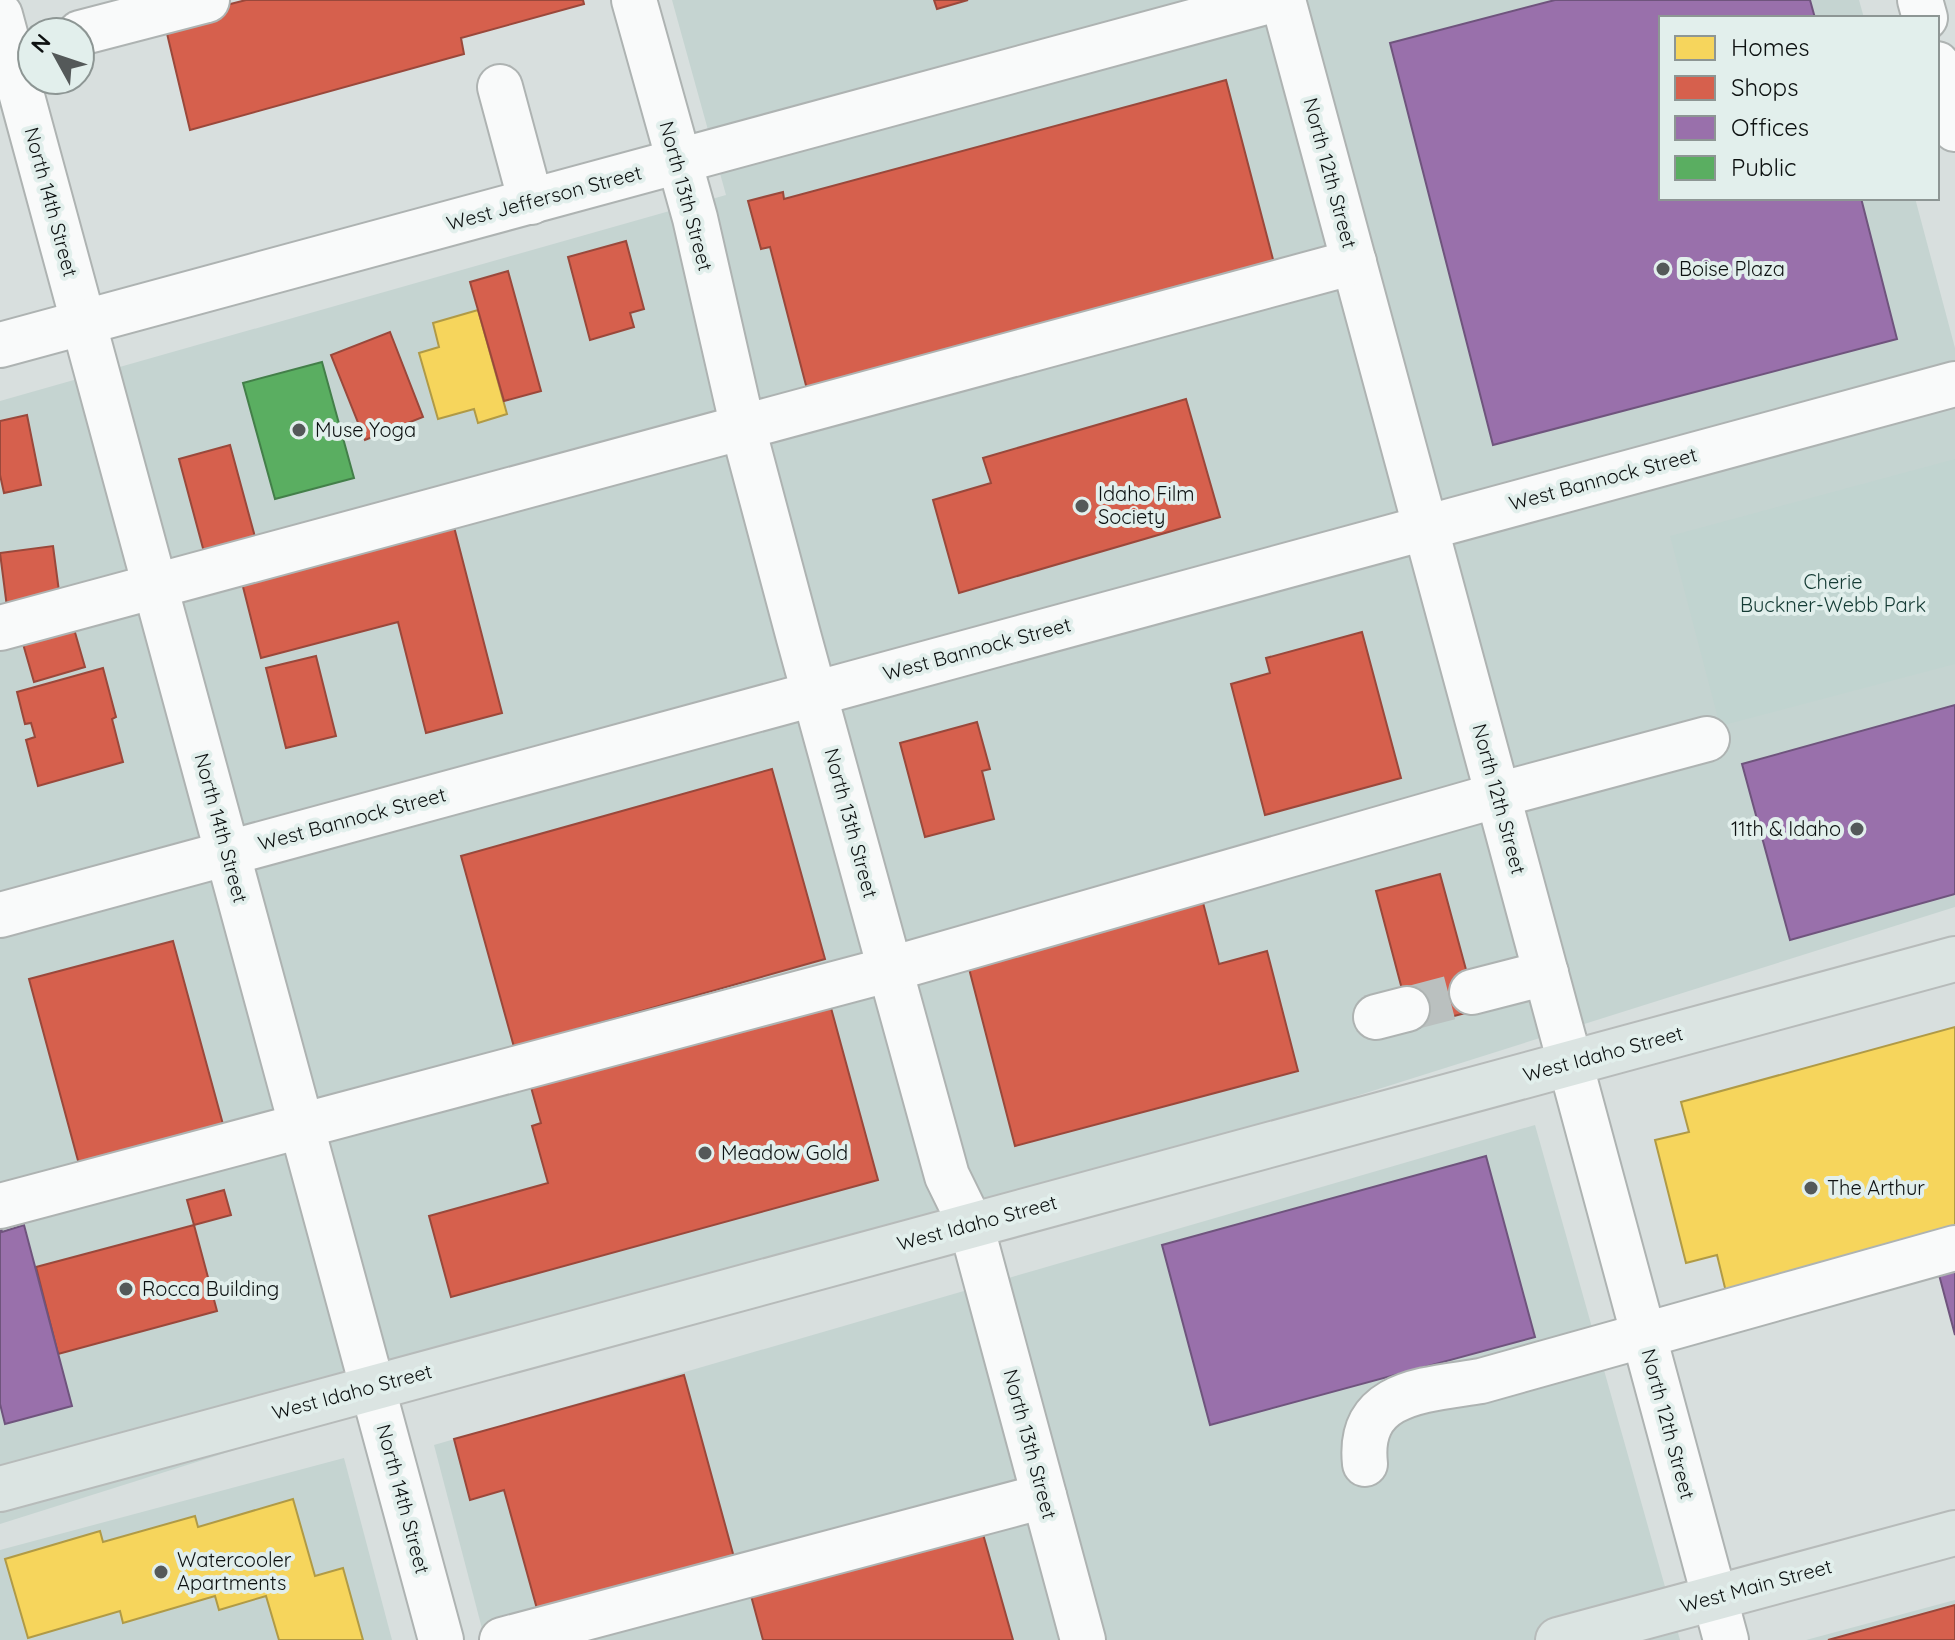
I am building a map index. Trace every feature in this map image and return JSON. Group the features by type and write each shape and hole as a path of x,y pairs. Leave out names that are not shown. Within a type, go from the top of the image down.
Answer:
{"main road":[{"name":"West Idaho Street","path":"0,1489 1955,959"},
{"name":"West Main Street","path":"1558,1640 1955,1533"}],"street":[{"path":"96,29 207,0"},
{"name":"North 13th Street","path":"634,0 695,218 743,428 947,1176 971,1225 1083,1640"},
{"name":"West Jefferson Street","path":"0,345 1273,0"},
{"name":"North 12th Street","path":"1283,0 1726,1640"},
{"name":"North 14th Street","path":"10,42 441,1640"},
{"path":"500,87 531,202"},
{"path":"0,628 1354,262"},
{"name":"West Bannock Street","path":"0,915 1955,384"},
{"path":"0,1206 891,969 1498,795 1707,739"},
{"path":"1472,992 1546,973"},
{"path":"1365,1464 1363,1443 1369,1424 1382,1409 1403,1395 1481,1381 1955,1248"},
{"path":"502,1640 1044,1496"}],"shaded area":[{"path":"672,0 1859,0 1863,16 1659,16 1659,200 1916,200 1955,348 1955,907 0,1524 0,401 726,195"},
{"path":"1535,1125 1680,1640 485,1640 434,1445"},
{"path":"344,1458 392,1640 0,1640 0,1550"},
{"path":"1955,1600 1955,1640 1806,1640"}],"green space":[{"name":"Cherie Buckner-Webb Park","path":"1955,459 1955,664 1720,726 1670,536"}],"building: Homes":[{"path":"478,310 507,414 478,423 474,409 438,419 419,353 439,347 433,323"},
{"name":"The Arthur","path":"1955,1027 1955,1235 1726,1292 1717,1255 1686,1263 1655,1140 1689,1132 1681,1102"},
{"name":"Watercooler Apartments","path":"293,1499 315,1576 343,1568 363,1640 279,1640 266,1596 219,1610 215,1596 123,1623 120,1611 28,1638 5,1559 100,1531 103,1542 195,1516 198,1527"}],"building: Shops":[{"path":"246,0 583,0 584,4 461,38 464,54 190,130 164,21"},
{"path":"934,0 968,0 937,9"},
{"path":"1226,80 1275,267 808,393 770,247 761,249 748,201 783,192 784,199"},
{"path":"626,241 644,309 630,313 634,327 590,340 568,257"},
{"path":"508,271 541,391 504,401 470,282"},
{"path":"390,332 423,417 365,440 331,355"},
{"name":"Idaho Film Society","path":"1186,399 1220,517 959,593 933,500 991,483 983,458"},
{"path":"27,415 41,485 4,493 0,475 0,421"},
{"path":"230,445 255,537 204,552 179,459"},
{"path":"453,523 502,713 426,733 398,622 261,658 241,579"},
{"path":"53,546 60,599 7,607 0,553"},
{"path":"72,622 85,667 34,682 21,637"},
{"path":"1362,632 1401,778 1265,815 1231,684 1270,673 1266,658"},
{"path":"316,656 336,736 286,748 266,668"},
{"path":"103,668 116,717 112,719 123,762 38,786 26,740 35,737 31,723 25,724 17,692"},
{"path":"977,722 990,769 982,771 994,819 925,837 900,743"},
{"path":"772,769 825,959 514,1047 461,856"},
{"path":"1440,874 1477,1010 1412,1027 1376,891"},
{"path":"1201,895 1219,964 1267,951 1298,1071 1015,1146 966,957"},
{"path":"173,941 224,1128 80,1168 29,979"},
{"name":"Meadow Gold","path":"828,997 878,1180 451,1297 429,1216 548,1183 532,1126 541,1123 529,1080"},
{"path":"224,1190 231,1215 194,1225 187,1200"},
{"name":"Rocca Building","path":"194,1225 217,1311 58,1354 36,1267"},
{"path":"684,1375 735,1561 539,1616 504,1490 470,1500 454,1439"},
{"path":"981,1527 1013,1640 763,1640 750,1592"},
{"path":"1955,1605 1955,1640 1828,1640"}],"building: Offices":[{"name":"Boise Plaza","path":"1555,0 1810,0 1814,16 1659,16 1659,200 1862,200 1897,339 1493,445 1390,43"},
{"name":"11th & Idaho","path":"1955,705 1955,894 1790,940 1742,764"},
{"path":"1486,1156 1535,1337 1210,1425 1162,1245"},
{"path":"0,1224 2,1232 24,1225 72,1406 5,1424 0,1404"},
{"path":"1955,1266 1955,1335 1938,1271"}],"building: Public":[{"name":"Muse Yoga","path":"322,362 354,478 275,499 243,383"}],"tunnel":[{"path":"1407,1009 1472,992"}],"place":[{"name":"Boise Plaza","path":"1663,269"},
{"name":"Muse Yoga","path":"299,430"},
{"name":"Idaho Film Society","path":"1082,506"},
{"name":"11th & Idaho","path":"1857,829"},
{"name":"Meadow Gold","path":"705,1153"},
{"name":"The Arthur","path":"1811,1188"},
{"name":"Rocca Building","path":"126,1289"},
{"name":"Watercooler Apartments","path":"161,1572"}]}
